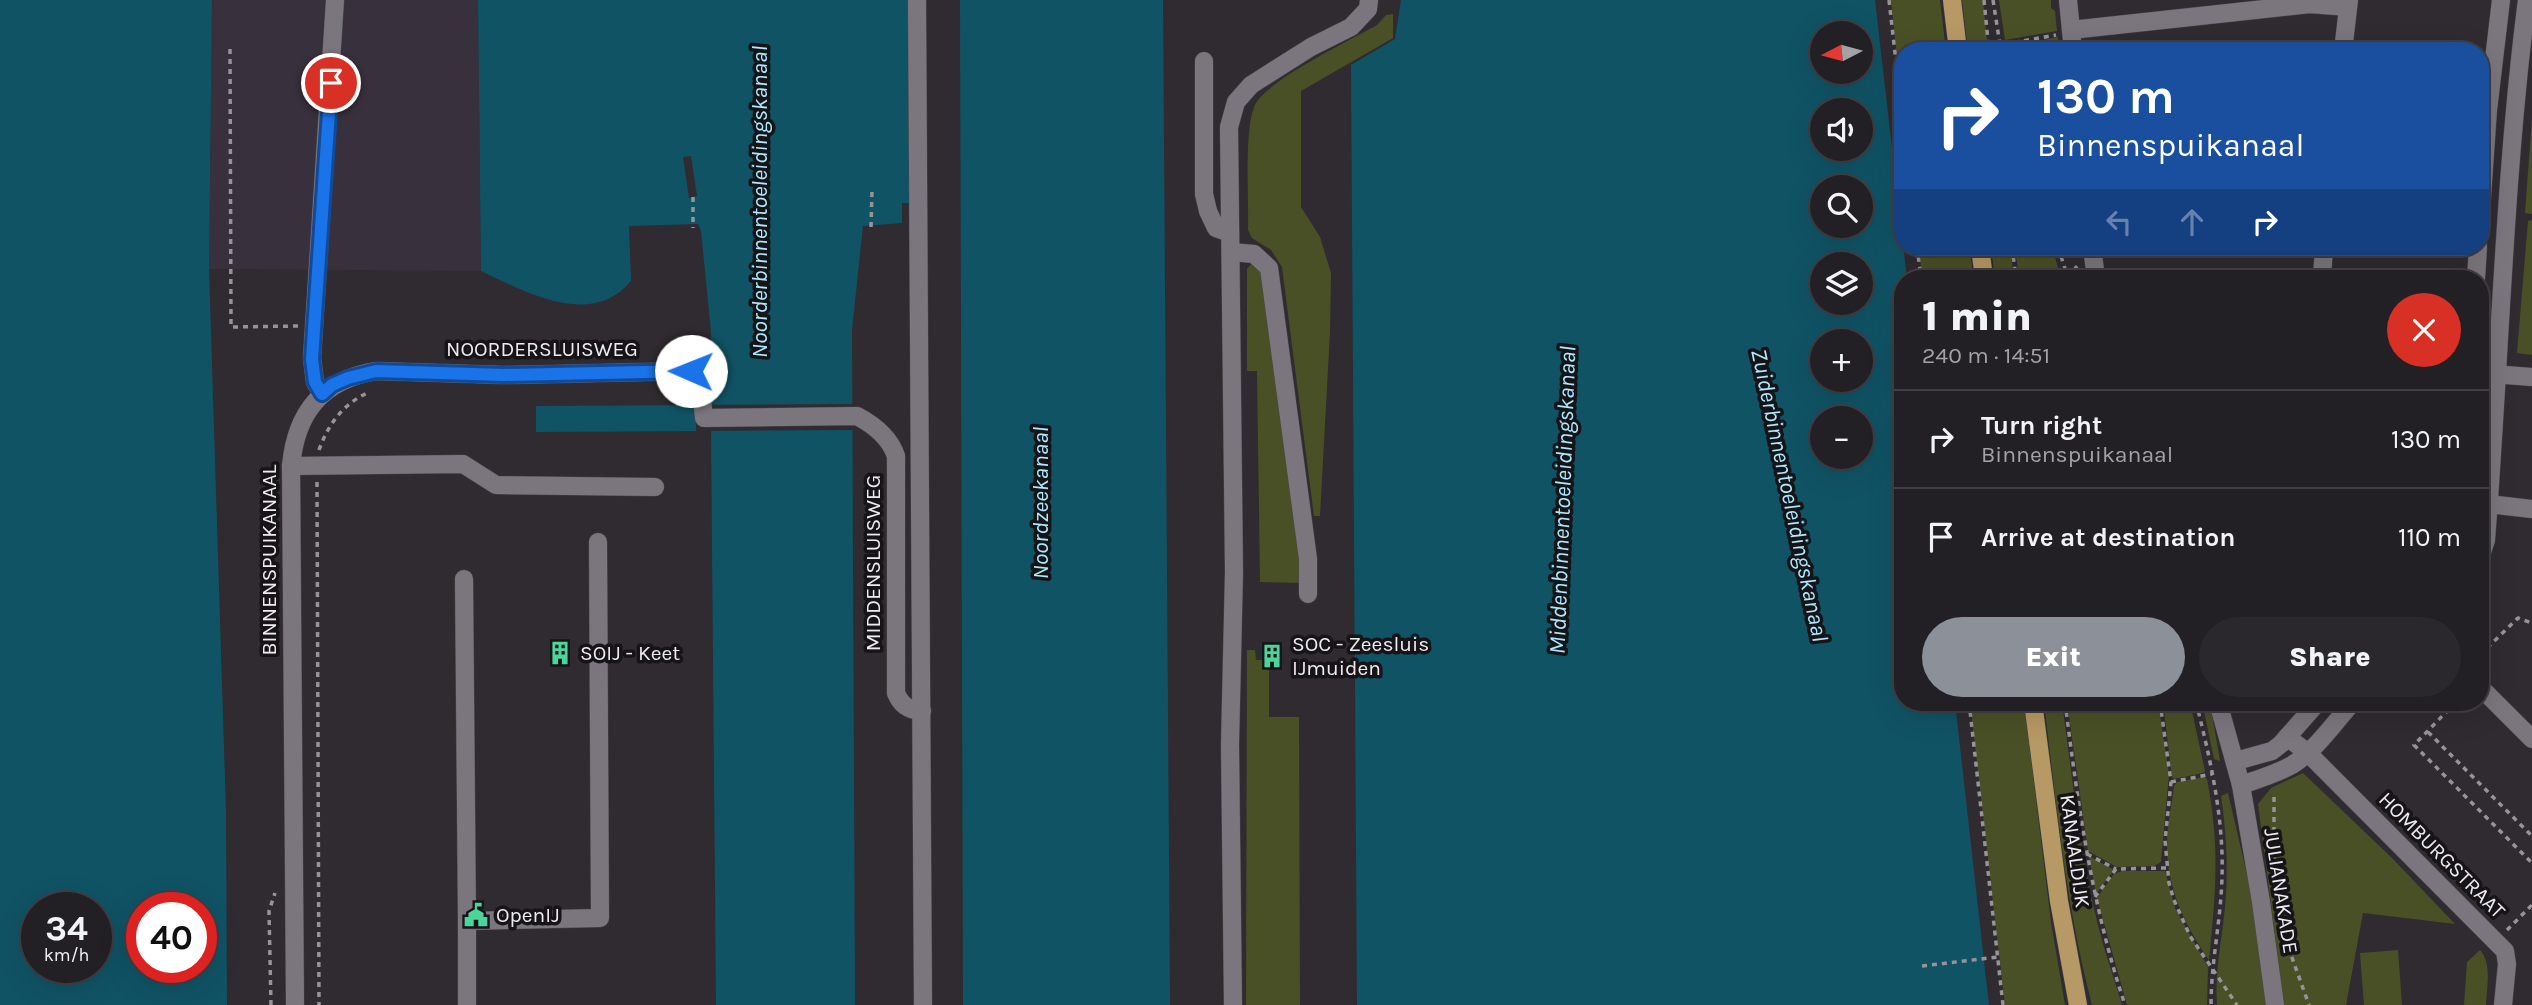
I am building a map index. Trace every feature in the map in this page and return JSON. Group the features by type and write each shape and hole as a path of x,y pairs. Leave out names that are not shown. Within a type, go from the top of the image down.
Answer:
{"main road":[{"path":"1952,0 1957,42"},
{"name":"KANAALDIJK","path":"2034,711 2059,901 2078,1005"}],"street":[{"path":"322,394 315,382 313,369 314,326 335,0"},
{"path":"918,0 923,1005"},
{"path":"1233,1005 1230,744 1234,545 1229,127 1236,102 1251,85 1311,47 1350,27 1368,9 1369,0"},
{"path":"2067,0 2072,42"},
{"path":"2489,102 2501,0"},
{"path":"2527,0 2507,203 2497,353 2489,373 2532,377"},
{"path":"2071,30 2310,4 2349,4 2344,42"},
{"path":"1205,61 1204,194 1216,228 1230,233"},
{"path":"2489,205 2507,203"},
{"path":"1231,252 1254,254 1269,268 1308,559 1308,594"},
{"name":"NOORDERSLUISWEG","path":"322,394 332,385 348,378 376,371 504,375 691,371 700,382 704,418 857,416"},
{"name":"BINNENSPUIKANAAL","path":"295,1005 291,466 295,434 306,413 322,394"},
{"name":"MIDDENSLUISWEG","path":"857,416 892,445 896,456 896,693 906,707 922,711"},
{"path":"291,466 463,464 496,485 655,487"},
{"path":"2489,505 2532,509"},
{"path":"467,921 600,918 598,542"},
{"path":"464,579 467,1005"},
{"path":"2489,696 2532,739"},
{"name":"JULIANAKADE","path":"2221,711 2241,785 2261,902 2274,1005"},
{"path":"2236,761 2272,751 2310,711"},
{"path":"2241,785 2272,775 2294,764 2308,753 2345,711"},
{"name":"HOMBURGSTRAAT","path":"2287,737 2308,753 2505,951 2507,964 2502,1005"}],"path":[{"path":"1889,0 1894,44"},
{"path":"1984,0 1989,42"},
{"path":"1993,0 2000,42"},
{"path":"2027,42 2071,30"},
{"path":"230,49 230,327 314,326"},
{"path":"871,227 872,191"},
{"path":"693,197 693,228"},
{"path":"319,1005 318,452 338,415 358,398 375,391"},
{"path":"2489,646 2518,618 2532,623"},
{"path":"1970,711 2003,1005"},
{"path":"2066,711 2086,853 2108,952 2124,1005"},
{"path":"2161,711 2171,782 2165,841 2167,868 2178,911 2190,936 2237,1005"},
{"path":"2198,711 2219,815 2222,859 2211,1005"},
{"path":"2448,711 2414,746 2532,863"},
{"path":"2428,732 2532,836"},
{"path":"2171,782 2212,774"},
{"path":"2272,775 2276,809 2274,865"},
{"path":"2086,853 2116,869 2167,868"},
{"path":"2095,897 2116,869"},
{"path":"271,1005 269,911 277,886"},
{"path":"2495,942 2532,905"},
{"path":"2284,936 2309,1005"},
{"path":"1922,966 1998,957"}],"shaded area":[{"path":"212,0 478,0 481,271 209,269"}],"green space":[{"path":"1891,0 1940,0 1945,42 1895,42"},
{"path":"1962,0 1983,0 1987,42 1967,42"},
{"path":"1999,0 2051,0 2057,31 2005,40"},
{"path":"1393,14 1393,38 1301,91 1301,207 1320,237 1331,273 1320,516 1314,516 1282,267 1271,250 1252,238 1248,230 1248,150 1251,119 1254,107 1274,85 1377,25 1386,15"},
{"path":"2058,37 2058,42 2032,42"},
{"path":"2532,117 2532,214 2525,213"},
{"path":"2532,220 2532,355 2517,353 2528,221"},
{"path":"1920,256 1971,256 1972,270 1921,270"},
{"path":"1992,256 2011,256 2013,270 1994,270"},
{"path":"2016,256 2055,256 2059,270 2018,270"},
{"path":"1253,262 1262,265 1303,583 1260,582 1257,371 1247,371 1247,269"},
{"path":"1247,650 1255,650 1256,660 1269,660 1269,717 1299,717 1300,1005 1246,1005"},
{"path":"1971,711 2025,711 2051,922 2065,1005 2005,1005"},
{"path":"2045,711 2063,711 2078,824 2095,914 2122,1005 2092,1005 2075,930"},
{"path":"2068,711 2159,711 2169,774 2161,862 2154,866 2117,867 2088,851"},
{"path":"2164,711 2192,711 2205,771 2174,779"},
{"path":"2204,711 2212,711 2220,761 2214,759"},
{"path":"2303,773 2392,858 2455,924 2363,913 2346,1005 2284,1005 2258,804 2271,788"},
{"path":"2204,777 2207,779 2211,804 2215,848 2215,891 2209,960 2179,906 2170,877 2167,845 2174,786 2177,782"},
{"path":"2228,793 2249,883 2267,1005 2217,1005 2217,978 2227,883 2221,796"},
{"path":"2089,856 2114,870 2096,894"},
{"path":"2122,871 2165,871 2175,908 2208,967 2207,1005 2127,1005 2097,898 2114,874"},
{"path":"2398,950 2402,1005 2364,1005 2360,953"},
{"path":"2480,950 2487,969 2486,1005 2464,1005 2467,962"}],"water":[{"path":"0,0 212,0 209,269 226,812 227,1005 0,1005"},
{"name":"Noorderbinnentoeleidingskanaal","path":"478,0 910,0 913,203 902,203 902,223 863,226 852,330 855,1005 716,1005 711,431 536,432 536,406 711,405 711,332 701,231 698,224 629,226 631,281 615,295 597,303 558,302 481,271","holes":["691,156 697,196 689,198 683,157"]},
{"name":"Noordzeekanaal","path":"960,0 1163,0 1170,1005 963,1005"},
{"path":"1401,0 1875,0 1894,165 1894,256 1904,256 1906,270 1894,270 1894,711 1956,711 1989,1005 1357,1005 1351,65 1395,39"}],"pier":[{"path":"856,404 856,430 696,431 696,405"}],"place":[{"name":"SOIJ - Keet","path":"560,653"},
{"name":"SOC - Zeesluis IJmuiden","path":"1272,656"},
{"name":"OpenIJ","path":"476,915"}],"route":[{"path":"331,83 312,359 315,382 322,394 332,385 348,378 376,371 504,375 691,371"}],"water label":[{"name":"Zuiderbinnentoeleidingskanaal","path":"1790,495"},
{"name":"Middenbinnentoeleidingskanaal","path":"1562,500"}]}
